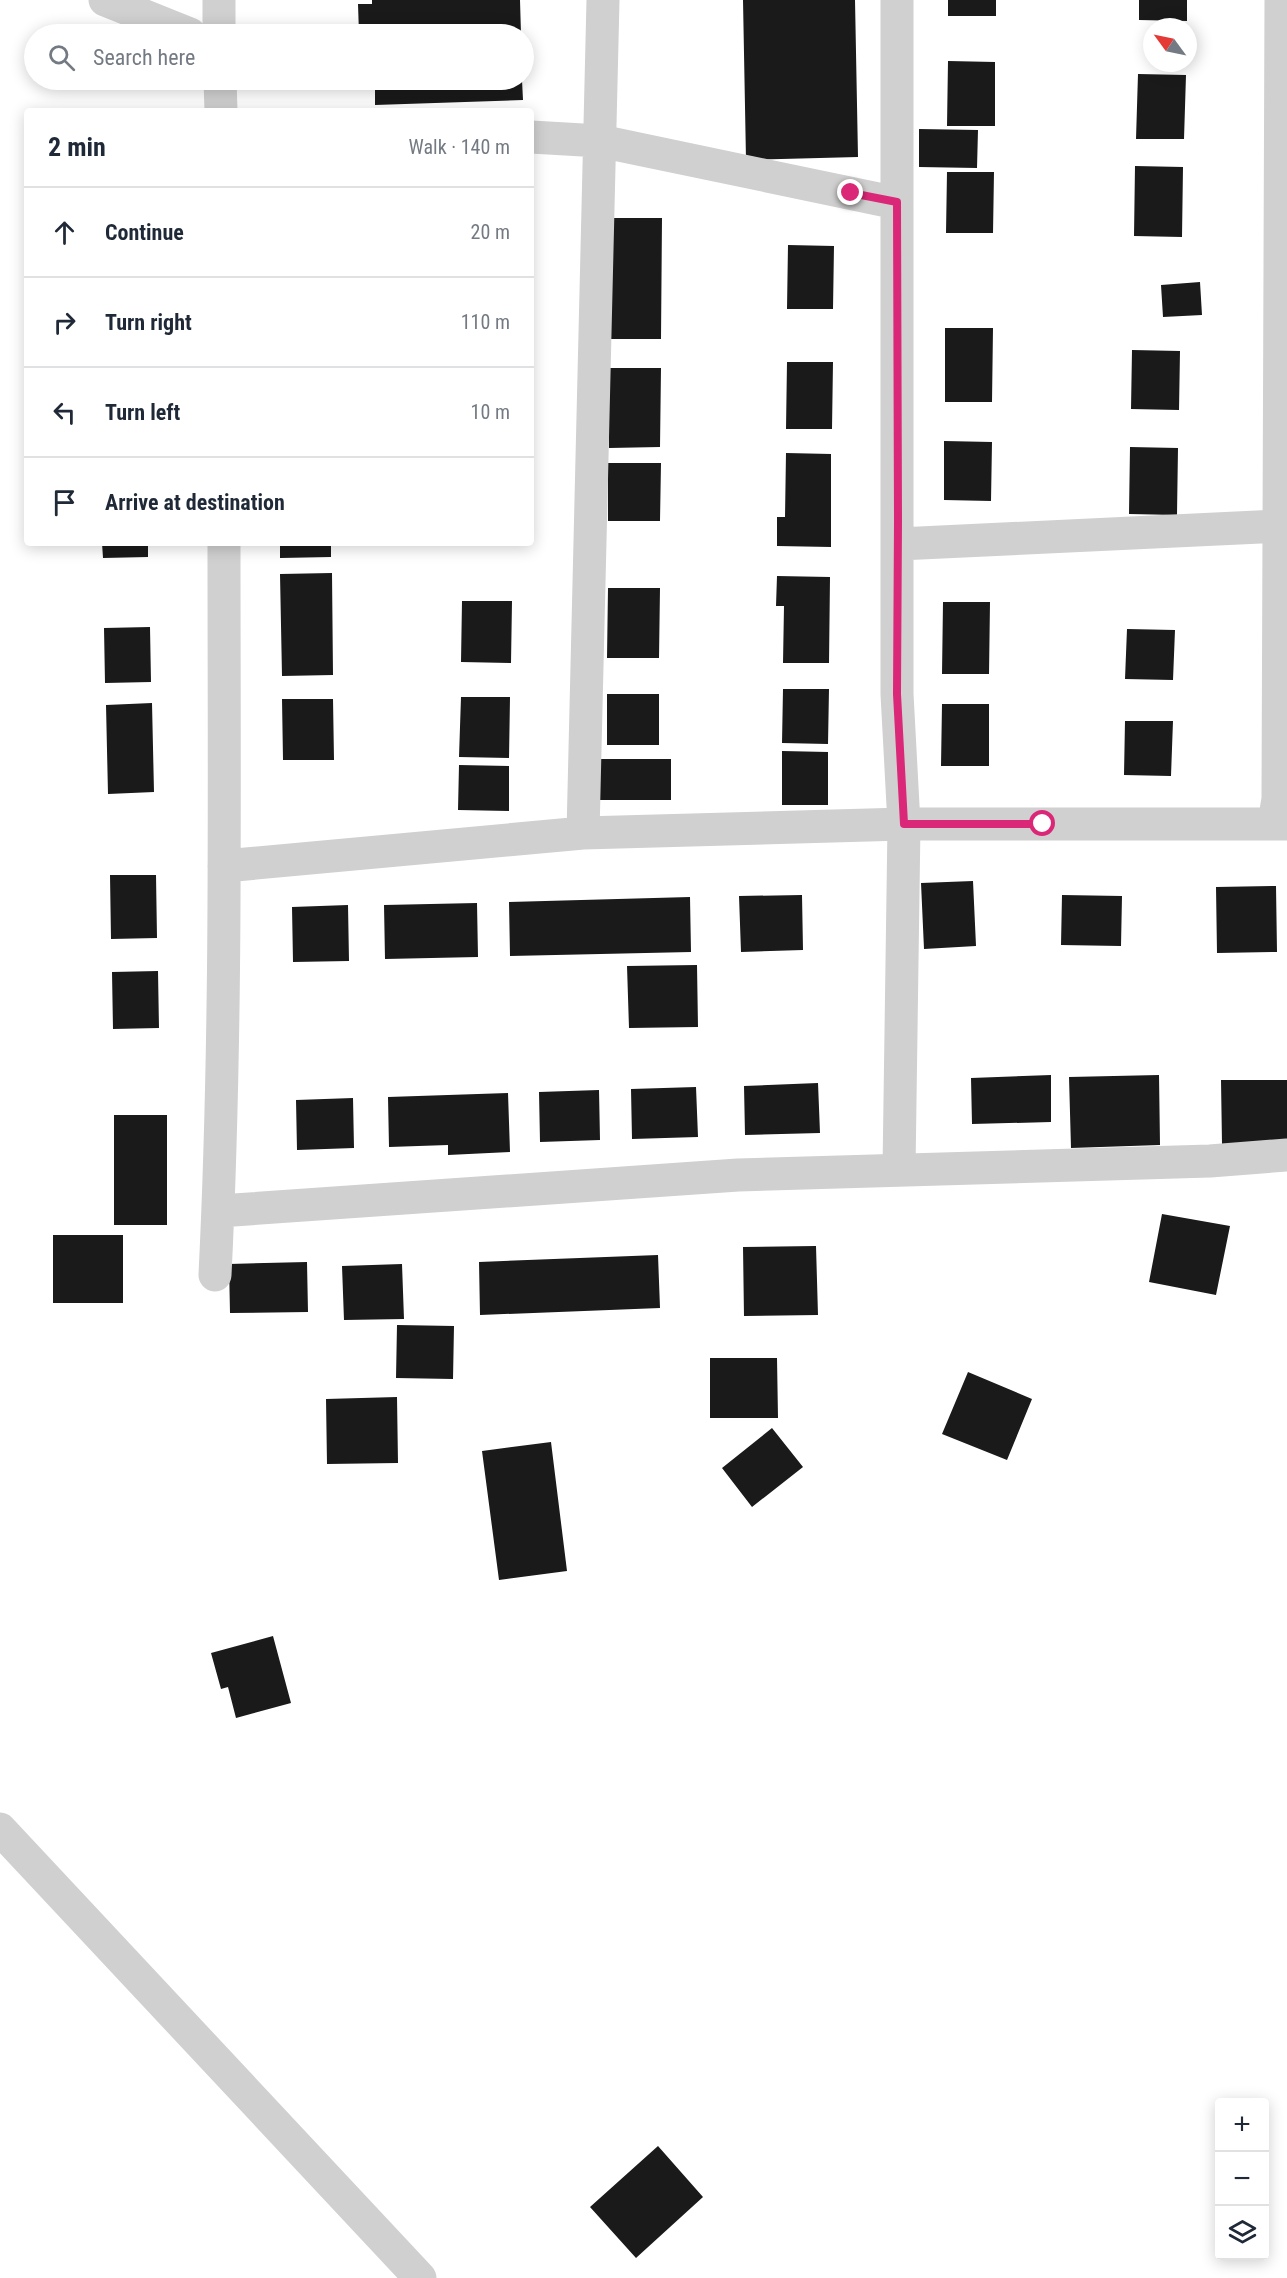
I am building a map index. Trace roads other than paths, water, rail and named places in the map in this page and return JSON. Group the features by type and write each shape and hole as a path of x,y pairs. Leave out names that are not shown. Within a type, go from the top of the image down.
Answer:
{"street":[{"path":"105,0 165,24"},
{"path":"219,0 219,24"},
{"path":"582,833 603,0"},
{"path":"897,0 897,694 904,824 899,1170"},
{"path":"224,866 582,833 904,824 1280,824 1278,799 1280,526 1284,319 1281,0"},
{"path":"220,90 221,108"},
{"path":"534,138 600,141 897,202"},
{"path":"898,544 1280,526"},
{"path":"215,1275 219,1211 224,866 224,546"},
{"path":"219,1211 738,1175 1210,1161 1287,1155"},
{"path":"0,1829 420,2278"}]}
